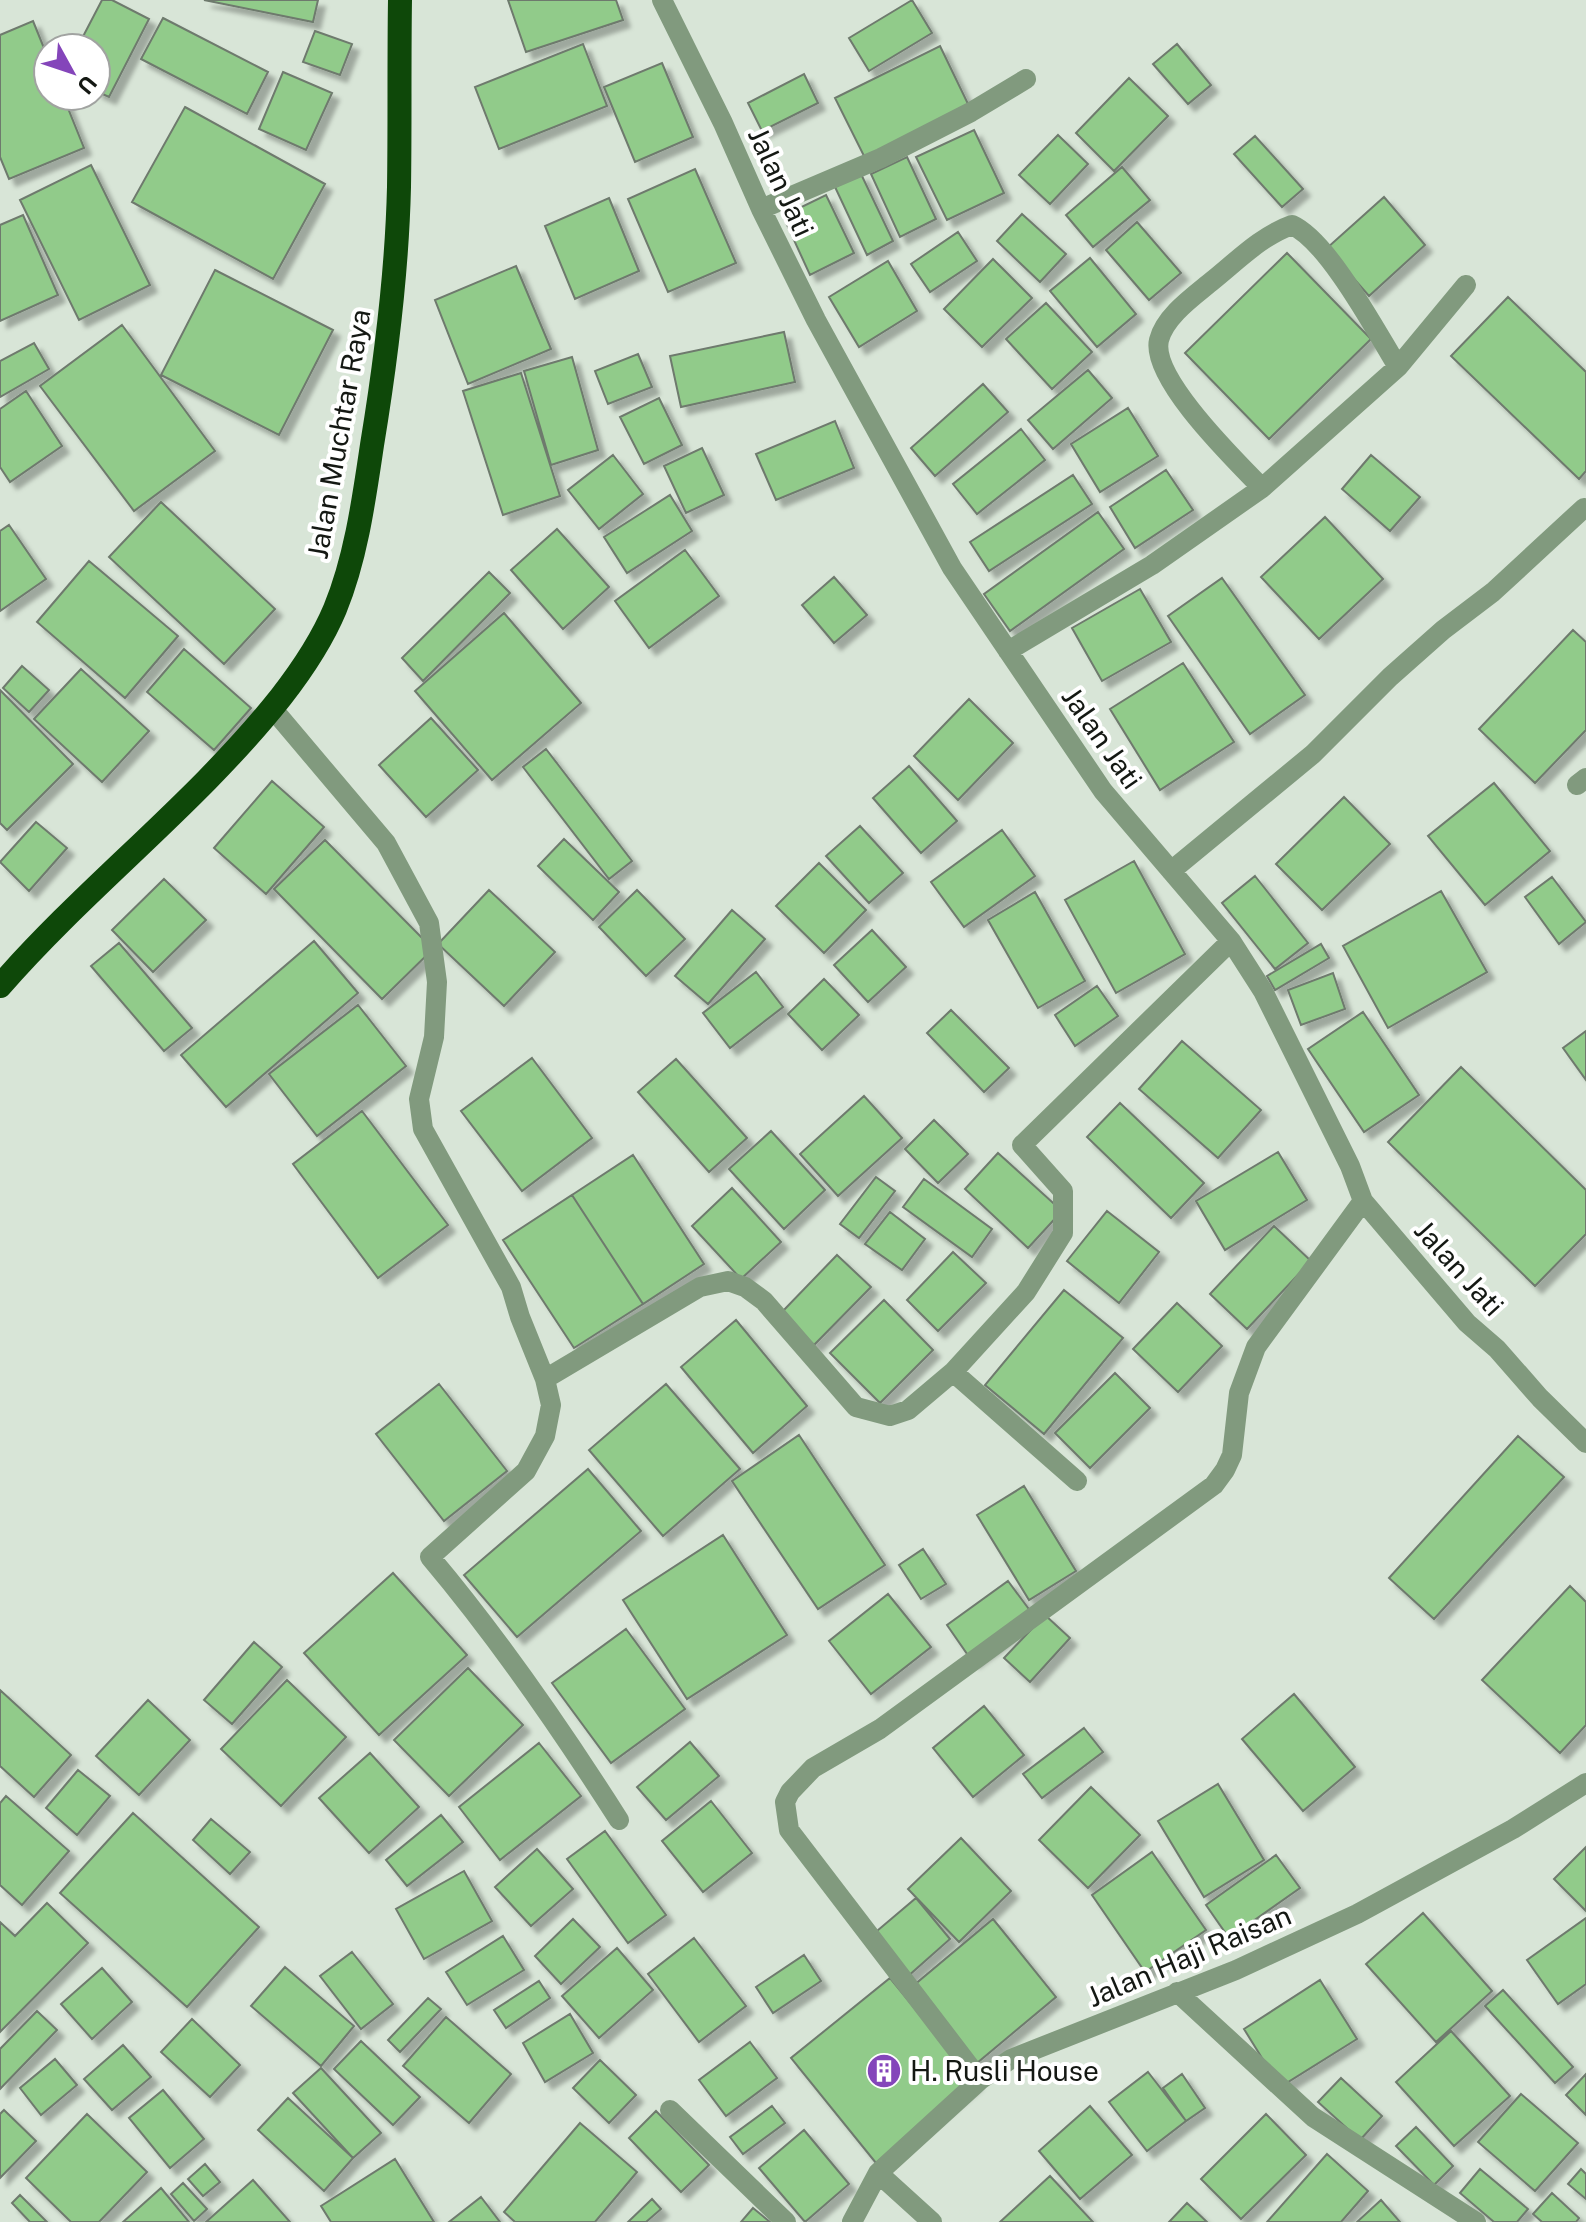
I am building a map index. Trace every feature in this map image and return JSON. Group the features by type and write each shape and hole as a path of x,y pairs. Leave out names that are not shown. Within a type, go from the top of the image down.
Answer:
{"highway":[{"name":"Jalan Muchtar Raya","path":"0,986 83,898 163,826 232,756 316,647 335,609 364,501 391,303 399,189 400,0"}],"street":[{"name":"Jalan Jati","path":"662,0 816,320 952,568 1103,791 1231,941 1263,991 1350,1166 1363,1201 1467,1323 1497,1349 1540,1398 1586,1443"},
{"path":"761,209 881,158 971,112 1026,79"},
{"path":"1262,488 1208,429 1164,370 1158,343 1164,329 1194,295 1275,232 1292,225 1305,231 1323,253 1398,367"},
{"path":"1008,651 1152,565 1262,488 1398,367 1466,285"},
{"path":"1171,871 1313,754 1390,677 1443,630 1493,592 1584,508"},
{"path":"272,708 386,843 429,923 437,982 434,1037 419,1099 423,1129 511,1287 545,1379 551,1405 545,1436 526,1471 430,1557 476,1612 555,1721 619,1820"},
{"path":"545,1379 700,1287 728,1281 745,1287 764,1301 856,1407 890,1416 908,1410 953,1372 1026,1292 1063,1233 1063,1191 1022,1145 1231,941"},
{"path":"980,2080 789,1830 785,1802 790,1792 813,1768 880,1729 1214,1485 1232,1455 1239,1393 1256,1347 1363,1201"},
{"path":"953,1372 1077,1481"},
{"name":"Jalan Haji Raisan","path":"852,2222 878,2173 980,2080 1011,2059 1236,1970 1357,1914 1513,1829 1586,1783"},
{"path":"1177,1992 1313,2117 1476,2222"},
{"path":"670,2110 786,2222"},
{"path":"878,2173 932,2222"}],"building":[{"path":"102,0 112,0 149,19 112,91 112,32 85,32"},
{"path":"204,0 318,0 313,22"},
{"path":"508,0 616,0 623,20 526,52"},
{"path":"912,0 932,33 869,71 849,38"},
{"path":"163,18 268,72 247,114 141,59"},
{"path":"33,21 37,32 32,32 32,112 69,112 84,148 9,179 0,157 0,35"},
{"path":"315,31 352,44 340,75 303,62"},
{"path":"583,44 607,106 499,149 475,87"},
{"path":"1177,44 1211,85 1188,104 1153,64"},
{"path":"940,46 969,106 865,158 835,98"},
{"path":"662,63 693,137 635,162 604,87"},
{"path":"283,72 332,93 306,150 259,129"},
{"path":"804,74 818,103 762,131 748,103"},
{"path":"1129,78 1168,116 1114,171 1076,133"},
{"path":"185,107 325,184 273,279 132,202"},
{"path":"974,130 1004,193 947,220 916,157"},
{"path":"1058,135 1088,164 1050,204 1019,175"},
{"path":"1255,136 1303,189 1282,207 1234,154"},
{"path":"907,157 936,219 900,237 871,174"},
{"path":"91,165 150,285 79,320 20,200"},
{"path":"1122,167 1150,200 1093,247 1066,215"},
{"path":"695,169 736,263 668,292 628,199"},
{"path":"861,174 893,241 867,255 835,187"},
{"path":"826,195 854,253 810,275 783,216"},
{"path":"1384,197 1425,245 1369,296 1327,248"},
{"path":"609,198 639,271 575,299 545,226"},
{"path":"1022,214 1066,254 1040,282 997,241"},
{"path":"23,215 58,295 0,321 0,225"},
{"path":"1137,222 1181,273 1149,300 1106,250"},
{"path":"958,232 977,261 930,292 911,264"},
{"path":"1287,253 1371,339 1269,439 1185,353"},
{"path":"1090,258 1136,314 1097,347 1050,291"},
{"path":"993,259 1032,298 982,347 944,309"},
{"path":"888,261 917,311 859,347 829,297"},
{"path":"516,266 551,349 468,384 435,300"},
{"path":"215,270 333,330 279,435 161,375"},
{"path":"1508,297 1586,372 1586,471 1579,479 1451,356"},
{"path":"1046,303 1092,352 1052,389 1006,339"},
{"path":"122,325 215,451 134,511 40,386"},
{"path":"784,332 795,382 681,407 670,356"},
{"path":"34,343 49,369 0,397 0,361"},
{"path":"638,354 652,387 608,404 595,371"},
{"path":"572,357 598,450 551,465 524,371"},
{"path":"1088,370 1112,398 1053,449 1028,420"},
{"path":"521,373 560,496 503,515 463,391"},
{"path":"983,384 1008,412 935,476 911,448"},
{"path":"26,391 62,446 10,482 0,467 0,409"},
{"path":"659,398 682,445 644,464 620,417"},
{"path":"1128,408 1158,456 1100,492 1071,444"},
{"path":"835,421 854,468 776,500 756,454"},
{"path":"1021,429 1045,460 977,514 953,484"},
{"path":"702,448 724,495 686,513 664,466"},
{"path":"613,455 643,494 599,529 568,490"},
{"path":"1371,455 1420,497 1390,531 1342,489"},
{"path":"1166,470 1193,510 1135,548 1110,507"},
{"path":"1073,475 1092,504 989,571 970,542"},
{"path":"670,495 692,531 627,573 604,537"},
{"path":"161,502 275,609 224,664 109,557"},
{"path":"1098,512 1124,549 1010,631 984,594"},
{"path":"1325,517 1383,579 1319,639 1261,577"},
{"path":"9,525 46,579 0,611 0,531"},
{"path":"557,529 609,587 563,629 511,570"},
{"path":"685,550 719,596 649,648 615,601"},
{"path":"89,561 178,636 125,698 37,622"},
{"path":"489,572 510,593 423,681 402,658"},
{"path":"834,577 867,615 834,643 802,605"},
{"path":"1222,578 1305,695 1250,734 1168,616"},
{"path":"1140,589 1171,642 1102,681 1072,628"},
{"path":"504,613 581,703 492,780 415,691"},
{"path":"1573,630 1586,642 1586,730 1535,783 1479,729"},
{"path":"184,649 251,708 214,750 147,692"},
{"path":"1183,663 1234,742 1160,790 1110,709"},
{"path":"22,666 49,690 29,712 3,688"},
{"path":"81,669 149,731 102,782 34,719"},
{"path":"0,690 73,764 7,830 0,823"},
{"path":"969,699 1013,743 958,800 914,756"},
{"path":"431,718 478,770 426,817 379,765"},
{"path":"546,749 632,861 609,879 523,767"},
{"path":"909,766 957,821 921,853 873,798"},
{"path":"272,781 324,827 266,894 214,848"},
{"path":"1494,783 1550,851 1485,905 1428,836"},
{"path":"1344,797 1390,844 1322,910 1276,864"},
{"path":"36,822 67,848 29,891 0,862"},
{"path":"860,826 903,873 869,903 826,856"},
{"path":"1002,830 1035,876 964,927 931,882"},
{"path":"564,839 619,892 593,920 538,866"},
{"path":"325,840 433,949 382,999 274,889"},
{"path":"1134,861 1185,954 1116,993 1065,900"},
{"path":"819,863 866,910 824,953 776,906"},
{"path":"1255,876 1308,943 1275,969 1222,903"},
{"path":"1552,877 1586,922 1559,944 1525,897"},
{"path":"164,879 206,920 153,972 112,930"},
{"path":"489,890 555,952 504,1006 438,944"},
{"path":"637,890 685,939 646,976 599,927"},
{"path":"1441,891 1487,972 1388,1028 1343,946"},
{"path":"1035,892 1085,981 1038,1008 988,920"},
{"path":"732,910 765,939 708,1004 675,976"},
{"path":"872,930 906,967 868,1002 834,965"},
{"path":"314,941 358,993 226,1107 181,1055"},
{"path":"119,943 192,1028 164,1051 91,966"},
{"path":"1321,944 1329,958 1275,990 1267,976"},
{"path":"756,972 783,1007 730,1048 703,1013"},
{"path":"1333,973 1345,1009 1301,1025 1288,990"},
{"path":"824,979 859,1015 822,1050 788,1014"},
{"path":"1097,986 1118,1016 1075,1046 1055,1015"},
{"path":"358,1005 406,1066 317,1136 269,1074"},
{"path":"951,1010 1009,1068 984,1092 927,1033"},
{"path":"1363,1012 1419,1095 1364,1132 1308,1049"},
{"path":"1586,1031 1586,1080 1563,1048"},
{"path":"1182,1041 1261,1110 1218,1158 1139,1089"},
{"path":"532,1058 592,1138 522,1191 461,1111"},
{"path":"676,1059 747,1138 709,1172 638,1092"},
{"path":"1461,1067 1586,1190 1586,1234 1535,1286 1388,1142"},
{"path":"864,1096 902,1138 838,1196 800,1154"},
{"path":"1120,1103 1204,1183 1171,1218 1087,1137"},
{"path":"362,1111 448,1225 378,1278 293,1164"},
{"path":"934,1120 968,1154 938,1183 905,1149"},
{"path":"771,1131 825,1190 784,1229 729,1169"},
{"path":"1278,1152 1307,1200 1225,1250 1196,1201"},
{"path":"998,1153 1062,1211 1028,1248 965,1189"},
{"path":"633,1155 704,1264 643,1304 572,1195"},
{"path":"876,1177 895,1191 859,1238 840,1224"},
{"path":"924,1179 992,1229 972,1257 903,1207"},
{"path":"732,1188 781,1242 741,1279 692,1226"},
{"path":"572,1195 643,1304 574,1348 503,1240"},
{"path":"1107,1211 1159,1252 1119,1303 1067,1261"},
{"path":"890,1212 925,1239 902,1270 865,1244"},
{"path":"1274,1226 1311,1261 1247,1329 1210,1294"},
{"path":"953,1252 986,1283 938,1331 907,1300"},
{"path":"837,1255 871,1287 814,1345 781,1313"},
{"path":"1064,1290 1123,1338 1044,1434 985,1385"},
{"path":"884,1300 933,1350 880,1403 830,1353"},
{"path":"1177,1303 1222,1346 1178,1392 1133,1349"},
{"path":"736,1320 807,1406 753,1453 681,1367"},
{"path":"1115,1373 1150,1408 1090,1468 1055,1433"},
{"path":"439,1384 507,1471 444,1521 376,1434"},
{"path":"666,1384 740,1469 663,1536 589,1450"},
{"path":"799,1435 885,1565 818,1609 732,1481"},
{"path":"1518,1436 1564,1477 1434,1619 1389,1578"},
{"path":"588,1469 641,1531 517,1637 464,1575"},
{"path":"1024,1486 1076,1571 1029,1600 977,1515"},
{"path":"723,1535 787,1635 687,1699 623,1600"},
{"path":"923,1549 946,1584 921,1599 899,1565"},
{"path":"393,1573 467,1655 379,1735 304,1653"},
{"path":"1008,1581 1034,1616 972,1661 947,1625"},
{"path":"1570,1586 1586,1602 1586,1725 1560,1753 1482,1680"},
{"path":"888,1594 931,1647 871,1694 829,1641"},
{"path":"1045,1615 1070,1638 1030,1682 1004,1658"},
{"path":"626,1629 685,1709 611,1763 552,1683"},
{"path":"254,1642 282,1667 232,1724 204,1700"},
{"path":"468,1668 523,1725 449,1796 394,1740"},
{"path":"287,1680 346,1737 281,1806 221,1749"},
{"path":"0,1690 71,1755 34,1797 0,1766"},
{"path":"1294,1694 1355,1767 1303,1811 1242,1739"},
{"path":"148,1700 190,1740 139,1795 96,1756"},
{"path":"984,1706 1024,1755 973,1797 933,1748"},
{"path":"1084,1728 1103,1752 1042,1798 1023,1774"},
{"path":"690,1742 719,1776 666,1820 637,1787"},
{"path":"539,1743 581,1796 500,1860 459,1807"},
{"path":"370,1753 419,1807 369,1853 319,1798"},
{"path":"78,1770 110,1796 77,1835 46,1808"},
{"path":"1218,1784 1264,1860 1204,1897 1158,1821"},
{"path":"1091,1787 1140,1835 1088,1888 1039,1840"},
{"path":"6,1796 69,1851 22,1905 0,1885 0,1803"},
{"path":"711,1801 752,1853 703,1892 662,1841"},
{"path":"133,1813 259,1927 187,2007 60,1893"},
{"path":"441,1815 463,1842 407,1886 386,1860"},
{"path":"211,1819 250,1852 230,1874 193,1840"},
{"path":"605,1831 666,1915 628,1943 567,1859"},
{"path":"961,1838 1011,1891 959,1942 908,1889"},
{"path":"1586,1847 1586,1911 1554,1879"},
{"path":"537,1849 573,1889 531,1926 495,1887"},
{"path":"1152,1852 1206,1930 1145,1972 1092,1895"},
{"path":"1276,1855 1300,1888 1229,1938 1206,1905"},
{"path":"464,1871 492,1921 424,1959 396,1909"},
{"path":"916,1898 950,1939 907,1977 871,1936"},
{"path":"47,1903 88,1943 0,2032 0,1922 15,1936"},
{"path":"1423,1913 1492,1991 1436,2042 1366,1964"},
{"path":"1586,1918 1586,1984 1558,2004 1527,1960"},
{"path":"573,1919 600,1947 561,1984 535,1956"},
{"path":"993,1919 1056,1997 977,2063 913,1986"},
{"path":"503,1936 524,1970 467,2005 446,1972"},
{"path":"694,1938 746,2006 699,2042 648,1974"},
{"path":"617,1948 653,1990 599,2038 562,1996"},
{"path":"352,1952 393,2004 361,2029 320,1976"},
{"path":"804,1955 821,1981 773,2013 756,1987"},
{"path":"285,1967 354,2026 321,2066 251,2006"},
{"path":"102,1968 132,2002 92,2039 61,2004"},
{"name":"H. Rusli House","path":"890,1978 975,2082 876,2163 791,2058"},
{"path":"1320,1980 1357,2039 1280,2087 1244,2029"},
{"path":"539,1981 550,1998 506,2028 494,2010"},
{"path":"1503,1990 1573,2067 1555,2083 1485,2006"},
{"path":"428,1998 441,2009 400,2052 388,2040"},
{"path":"37,2011 57,2030 0,2089 0,2049"},
{"path":"570,2014 593,2053 545,2082 523,2043"},
{"path":"446,2017 511,2074 469,2123 403,2066"},
{"path":"192,2019 240,2065 210,2097 161,2052"},
{"path":"1451,2031 1510,2096 1454,2146 1396,2082"},
{"path":"361,2041 420,2097 393,2125 334,2069"},
{"path":"750,2042 777,2078 726,2116 699,2080"},
{"path":"123,2045 151,2077 112,2110 84,2079"},
{"path":"55,2059 77,2085 41,2115 20,2088"},
{"path":"600,2060 636,2095 609,2123 573,2088"},
{"path":"321,2068 381,2133 353,2158 293,2093"},
{"path":"1148,2072 1186,2121 1147,2151 1109,2102"},
{"path":"1182,2074 1205,2108 1186,2121 1163,2088"},
{"path":"1586,2074 1586,2115 1566,2095"},
{"path":"1341,2078 1382,2116 1360,2140 1318,2102"},
{"path":"163,2090 204,2139 170,2168 129,2118"},
{"path":"1521,2094 1578,2143 1535,2191 1478,2142"},
{"path":"288,2098 353,2158 324,2191 258,2130"},
{"path":"772,2106 785,2123 743,2154 730,2137"},
{"path":"1090,2106 1132,2155 1080,2199 1039,2151"},
{"path":"4,2110 36,2141 0,2178 0,2114"},
{"path":"656,2111 709,2165 681,2192 629,2138"},
{"path":"87,2114 147,2172 99,2222 71,2222 26,2178"},
{"path":"1266,2114 1306,2155 1241,2219 1201,2179"},
{"path":"580,2123 637,2172 595,2222 515,2222 504,2212"},
{"path":"1416,2127 1453,2166 1434,2185 1396,2146"},
{"path":"804,2130 849,2184 805,2222 759,2168"},
{"path":"1327,2154 1368,2191 1341,2222 1267,2222"},
{"path":"395,2159 434,2222 331,2222 321,2206"},
{"path":"205,2164 220,2182 203,2196 188,2179"},
{"path":"1480,2169 1528,2209 1517,2222 1494,2222 1460,2193"},
{"path":"1581,2169 1586,2174 1586,2199 1568,2184"},
{"path":"1050,2176 1093,2222 1000,2222"},
{"path":"253,2180 290,2222 206,2222"},
{"path":"183,2183 207,2209 194,2221 171,2194"},
{"path":"161,2188 189,2222 123,2222"},
{"path":"1552,2193 1579,2218 1576,2222 1542,2222 1533,2214"},
{"path":"20,2195 47,2222 30,2222 12,2203"},
{"path":"481,2197 500,2222 449,2222"},
{"path":"652,2199 661,2209 646,2222 628,2222"},
{"path":"1381,2200 1400,2222 1357,2222"},
{"path":"1187,2203 1207,2222 1169,2222"},
{"path":"753,2208 770,2222 741,2222"}],"place":[{"name":"H. Rusli House","path":"884,2071"}]}
